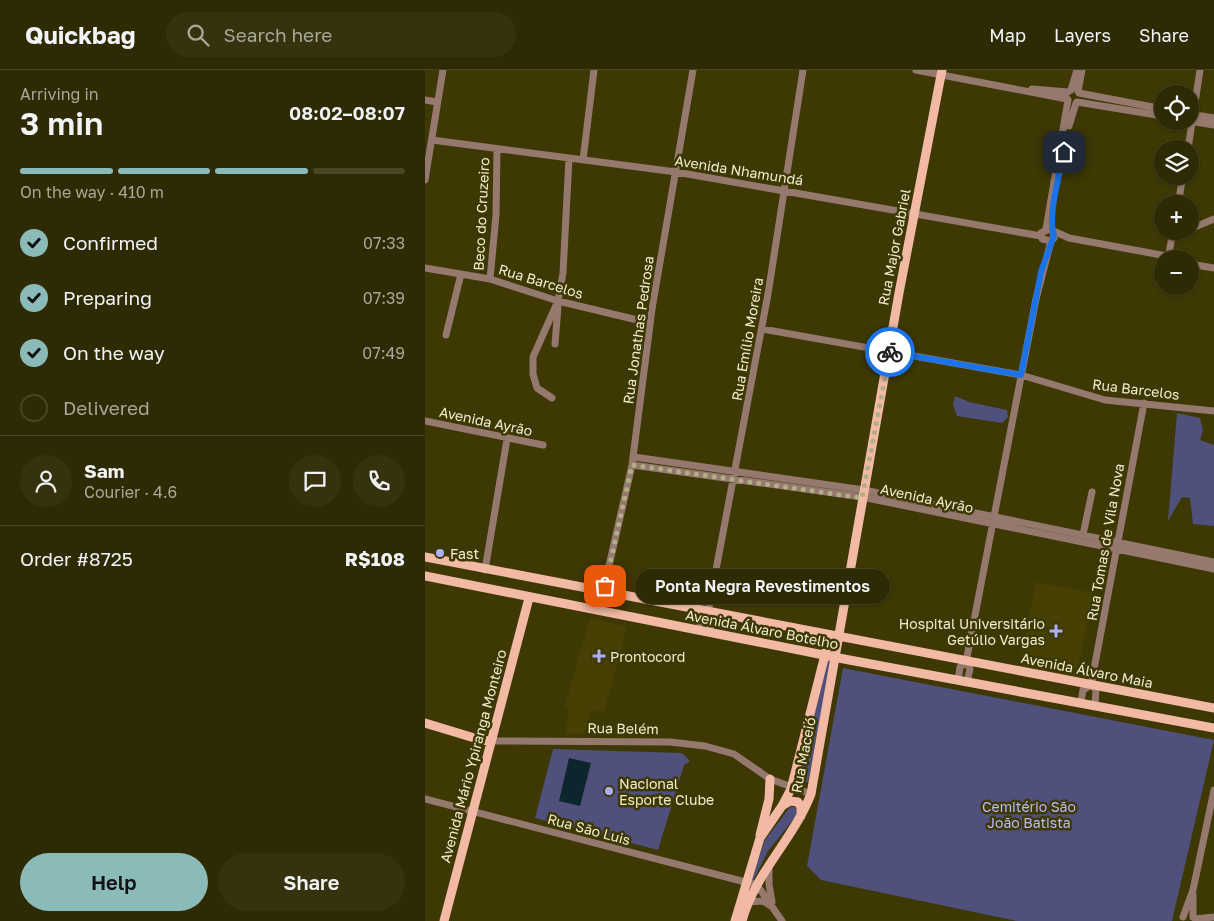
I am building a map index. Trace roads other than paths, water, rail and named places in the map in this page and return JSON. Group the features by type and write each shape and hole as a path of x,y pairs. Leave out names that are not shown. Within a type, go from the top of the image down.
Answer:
{"main road":[{"name":"Rua Major Gabriel","path":"834,636 863,494 941,73"},
{"name":"Avenida Álvaro Maia","path":"425,557 1214,708"},
{"name":"Avenida Álvaro Botelho","path":"425,576 698,631 967,682 1095,704"},
{"name":"Avenida Mário Ypiranga Monteiro","path":"444,921 471,811 529,598"},
{"name":"Rua Maceió","path":"742,921 747,902 769,863 801,816 811,794 834,636"},
{"name":"Rua Maceió","path":"735,921 760,838 791,789 830,656"},
{"path":"1095,704 1214,728"},
{"name":"Rua Belém","path":"425,723 481,740 491,741"},
{"path":"760,838 769,799 770,779"},
{"path":"782,806 790,801 797,802 801,807 801,816"}],"street":[{"path":"425,180 443,70"},
{"path":"583,160 594,70"},
{"name":"Rua Jonathas Pedrosa","path":"603,592 634,457 650,323 693,70"},
{"name":"Rua Emílio Moreira","path":"711,633 712,623 708,612 762,330 803,70"},
{"path":"916,70 941,73 1007,87 1072,94 1154,108"},
{"path":"967,682 969,669 966,662 1050,230 1077,70"},
{"path":"1072,94 1082,70"},
{"path":"1198,85 1200,70"},
{"path":"1072,94 1077,102 1154,115"},
{"path":"425,100 437,102"},
{"path":"1054,201 1066,137 1077,102"},
{"path":"1199,118 1214,118"},
{"path":"1199,120 1214,125"},
{"name":"Avenida Nhamundá","path":"432,140 676,172 783,189 914,212 1047,239 1154,256"},
{"name":"Beco do Cruzeiro","path":"490,279 496,215 497,150"},
{"path":"555,344 558,301 566,245 569,158"},
{"path":"1199,225 1214,219"},
{"path":"1047,239 1050,230"},
{"name":"Avenida Nhamundá","path":"1050,230 1077,240 1154,255"},
{"path":"1199,263 1214,264"},
{"path":"1199,264 1214,268"},
{"name":"Rua Barcelos","path":"425,268 490,279 558,301 650,323"},
{"path":"446,335 461,274"},
{"path":"551,398 537,388 532,365 540,339 558,301"},
{"name":"Rua Barcelos","path":"762,330 1021,375 1091,397 1214,412"},
{"name":"Rua Tomas de Vila Nova","path":"1081,702 1083,690 1091,685 1144,403"},
{"name":"Avenida Ayrão","path":"425,421 543,445"},
{"path":"485,570 507,439"},
{"name":"Avenida Ayrão","path":"634,457 734,477"},
{"name":"Avenida Ayrão","path":"632,465 811,485 863,494 993,521 1117,550 1214,569"},
{"path":"1083,535 1092,492"},
{"name":"Avenida Ayrão","path":"993,521 1083,535 1214,562"},
{"name":"Rua Emílio Moreira","path":"698,631 702,618 708,612"},
{"path":"958,680 960,667 966,662"},
{"name":"Rua Tomas de Vila Nova","path":"1091,685 1096,690 1095,704"},
{"name":"Rua Belém","path":"491,741 687,743 734,754 770,779 791,789 811,794"},
{"path":"1182,919 1193,890 1214,790"},
{"name":"Rua São Luis","path":"425,799 658,861 757,885"},
{"path":"769,863 769,892 775,910"},
{"path":"757,885 782,921"},
{"path":"1193,890 1195,919"},
{"path":"747,902 763,901 775,910"},
{"path":"1182,919 1188,915 1195,919 1213,919"}],"place":[{"name":"Fast","path":"440,553"},
{"name":"Ponta Negra Revestimentos","path":"605,586"},
{"name":"Hospital Universitário Getúlio Vargas","path":"1056,631"},
{"name":"Prontocord","path":"599,656"},
{"name":"Nacional Esporte Clube","path":"609,791"}],"park label":[{"name":"Cemitério São João Batista","path":"1029,814"}]}
